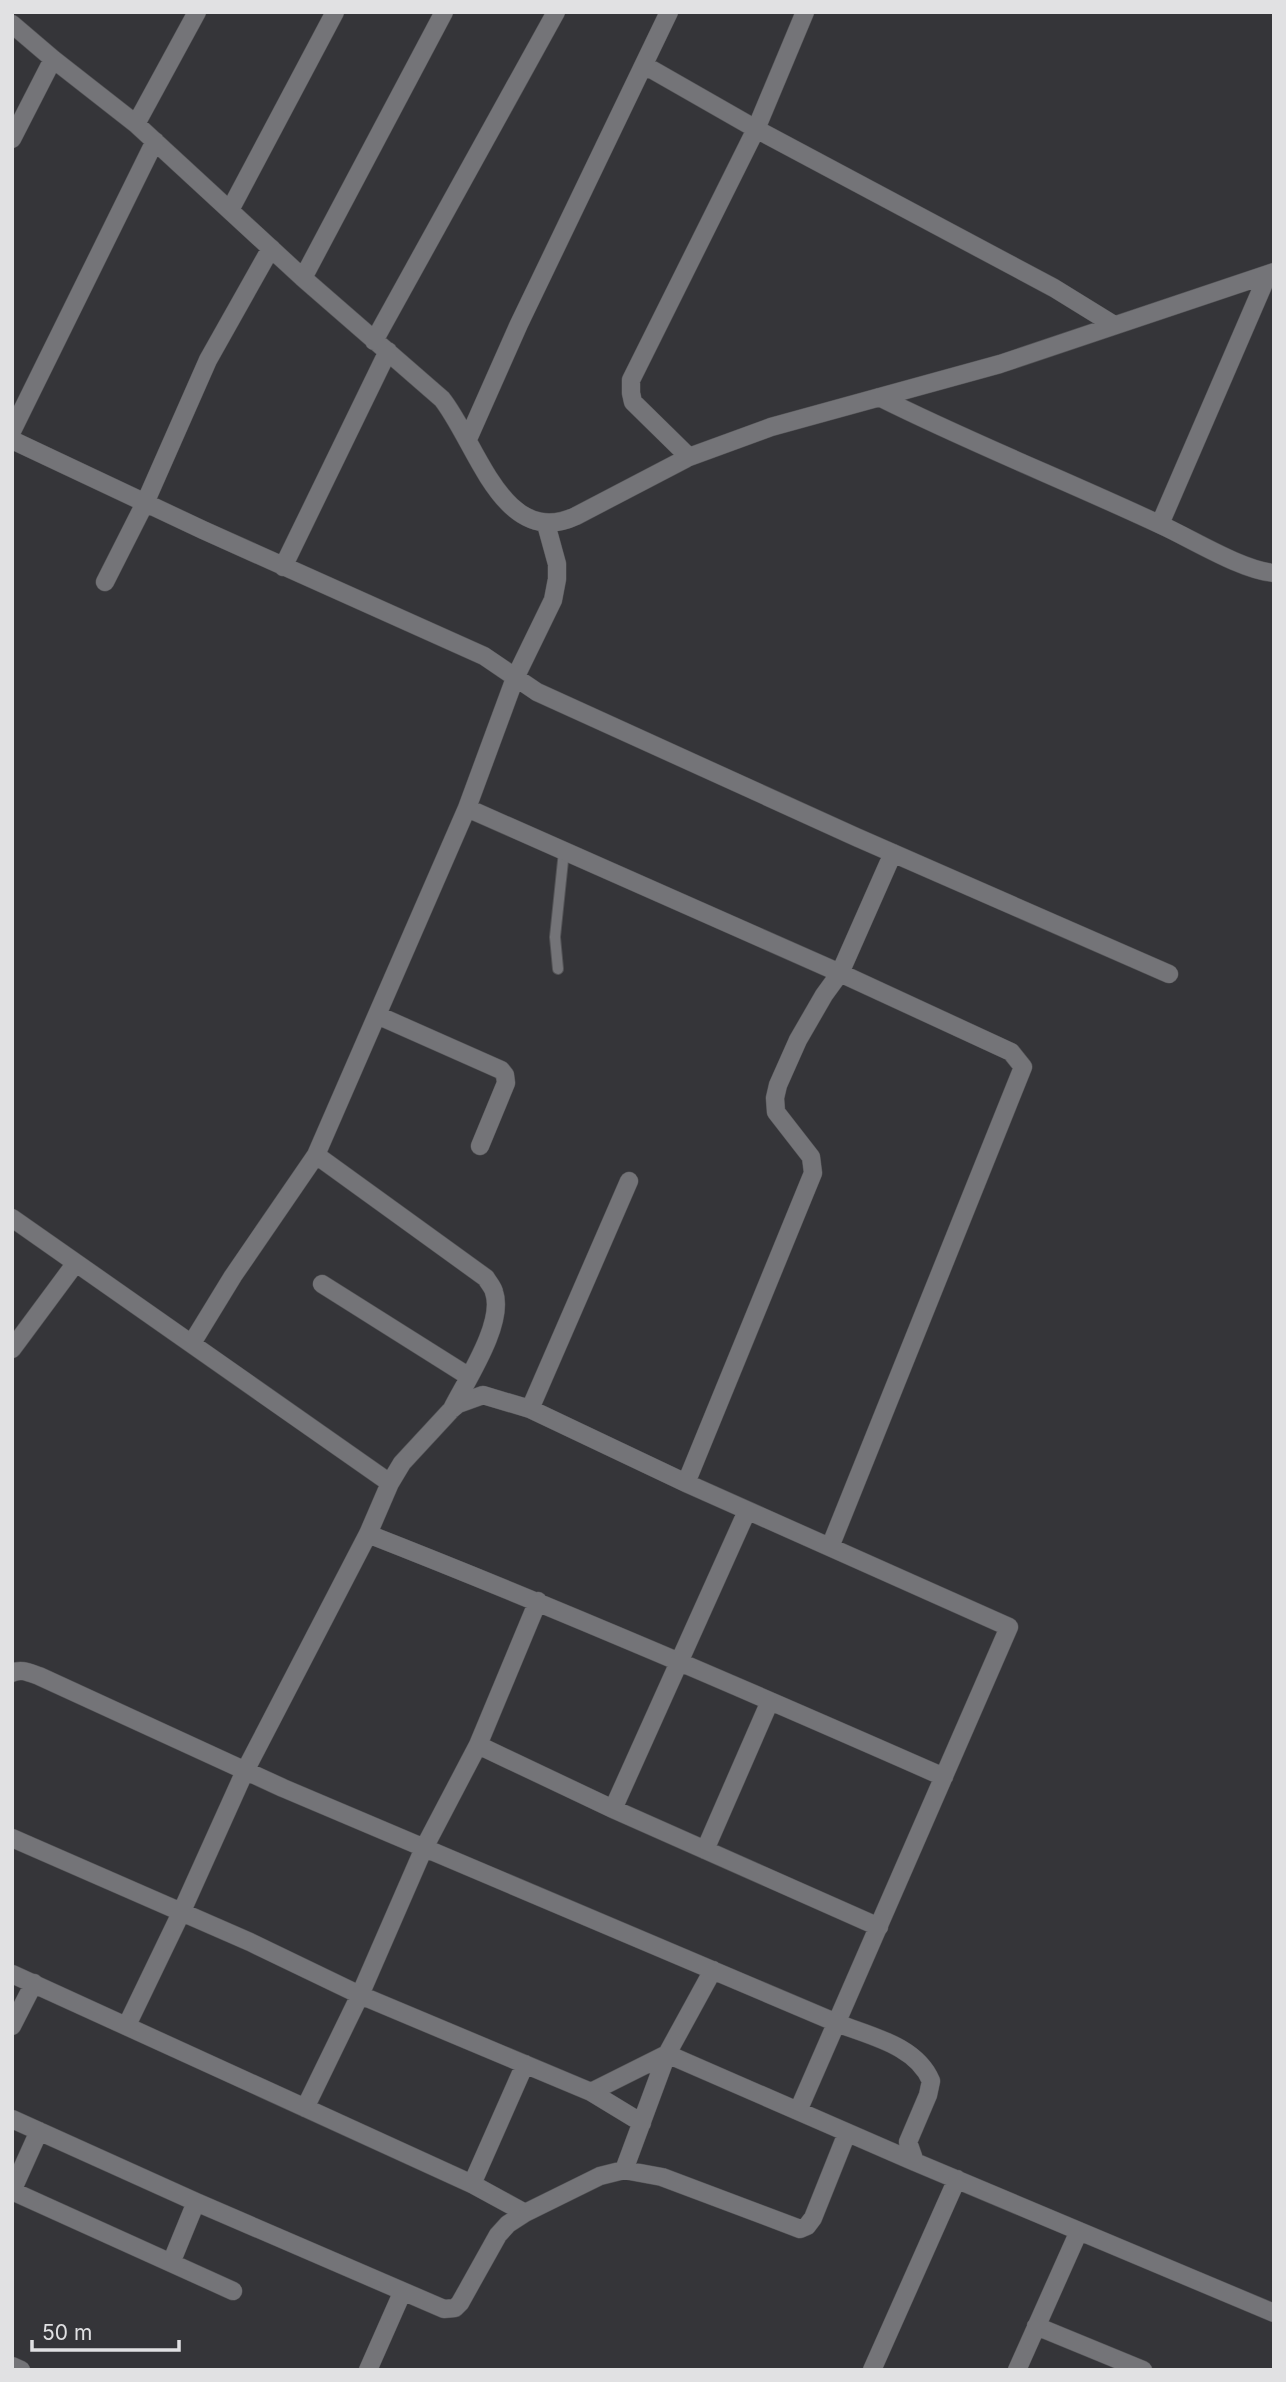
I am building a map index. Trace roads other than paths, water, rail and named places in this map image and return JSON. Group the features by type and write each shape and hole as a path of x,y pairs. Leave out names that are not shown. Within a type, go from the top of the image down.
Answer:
{"street":[{"path":"136,124 197,12"},
{"path":"230,210 335,12"},
{"path":"303,278 444,12"},
{"path":"283,567 381,346 556,12"},
{"path":"468,439 519,324 669,12"},
{"path":"688,457 633,402 631,380 756,129 805,12"},
{"path":"12,24 136,124 303,278 442,398 500,495 519,514 546,524 561,523 576,516 688,457 771,427 1000,364 1271,273"},
{"path":"12,139 53,59"},
{"path":"644,65 756,129 1054,288 1114,325"},
{"path":"12,431 155,141"},
{"path":"105,582 145,503 203,370 271,248"},
{"path":"1160,524 1271,273"},
{"path":"879,397 945,430 1258,570 1274,573"},
{"path":"12,440 283,567 484,656 537,692 892,853 1168,974"},
{"path":"192,1343 233,1276 316,1155 467,808 515,678 553,600 557,565 546,524"},
{"path":"467,808 1011,1052 1023,1067 830,1547"},
{"path":"686,1483 813,1173 811,1157 776,1112 778,1085 799,1040 839,973 892,853"},
{"path":"377,1015 501,1070 505,1075 506,1083 480,1146"},
{"path":"316,1155 486,1278 494,1292 496,1306 492,1329 452,1409"},
{"path":"530,1409 629,1181"},
{"path":"12,1218 390,1483"},
{"path":"12,1349 75,1264"},
{"path":"322,1284 468,1376"},
{"path":"127,2025 245,1771 368,1534 390,1483 402,1463 452,1409 483,1395 530,1409 686,1483 1009,1627 798,2111"},
{"path":"613,1809 747,1510"},
{"path":"368,1534 681,1661 944,1777"},
{"path":"305,2108 360,1995 424,1848 478,1745 537,1601"},
{"path":"12,1673 25,1671 39,1676 245,1771 891,2044 909,2054 927,2072 931,2081 928,2095 908,2142 915,2162"},
{"path":"705,1850 770,1701"},
{"path":"478,1745 613,1809 879,1927"},
{"path":"12,1838 250,1942 360,1995 591,2092 642,2123"},
{"path":"624,2170 667,2054 713,1970"},
{"path":"12,1974 472,2183 525,2213"},
{"path":"12,2026 34,1983"},
{"path":"591,2092 667,2054"},
{"path":"667,2054 1274,2314"},
{"path":"472,2183 525,2064"},
{"path":"12,2119 438,2308 455,2308 498,2235 525,2213 600,2176 624,2170 662,2177 800,2229 807,2226 813,2218 848,2133"},
{"path":"39,2131 12,2191 233,2291"},
{"path":"872,2370 957,2179"},
{"path":"171,2263 197,2202"},
{"path":"1017,2370 1079,2231"},
{"path":"368,2370 402,2293"},
{"path":"1036,2326 1143,2370"},
{"path":"12,2366 21,2370"}],"lane":[{"path":"558,969 555,937 564,851"}]}
